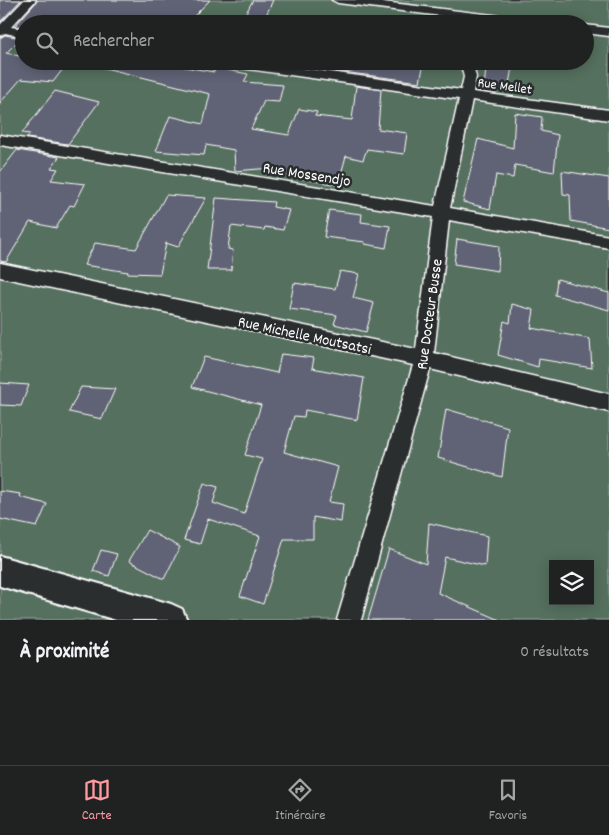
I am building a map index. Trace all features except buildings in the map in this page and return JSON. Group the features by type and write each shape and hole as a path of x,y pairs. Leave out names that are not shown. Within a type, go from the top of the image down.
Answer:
{"main road":[{"path":"0,571 171,620"}],"street":[{"path":"16,15 30,0"},
{"path":"338,0 432,15"},
{"path":"458,15 460,0"},
{"path":"1,30 15,16"},
{"path":"1,30 15,32"},
{"path":"594,30 609,32"},
{"name":"Rue Mellet","path":"283,70 609,115"},
{"name":"Rue Docteur Busse","path":"349,620 424,359 442,211 470,77 468,70"},
{"name":"Rue Mossendjo","path":"0,140 160,168 442,211 609,242"},
{"name":"Rue Michelle Moutsatsi","path":"0,270 424,359 609,403"}],"green space":[{"path":"0,0 609,0 609,620 0,620"}]}
